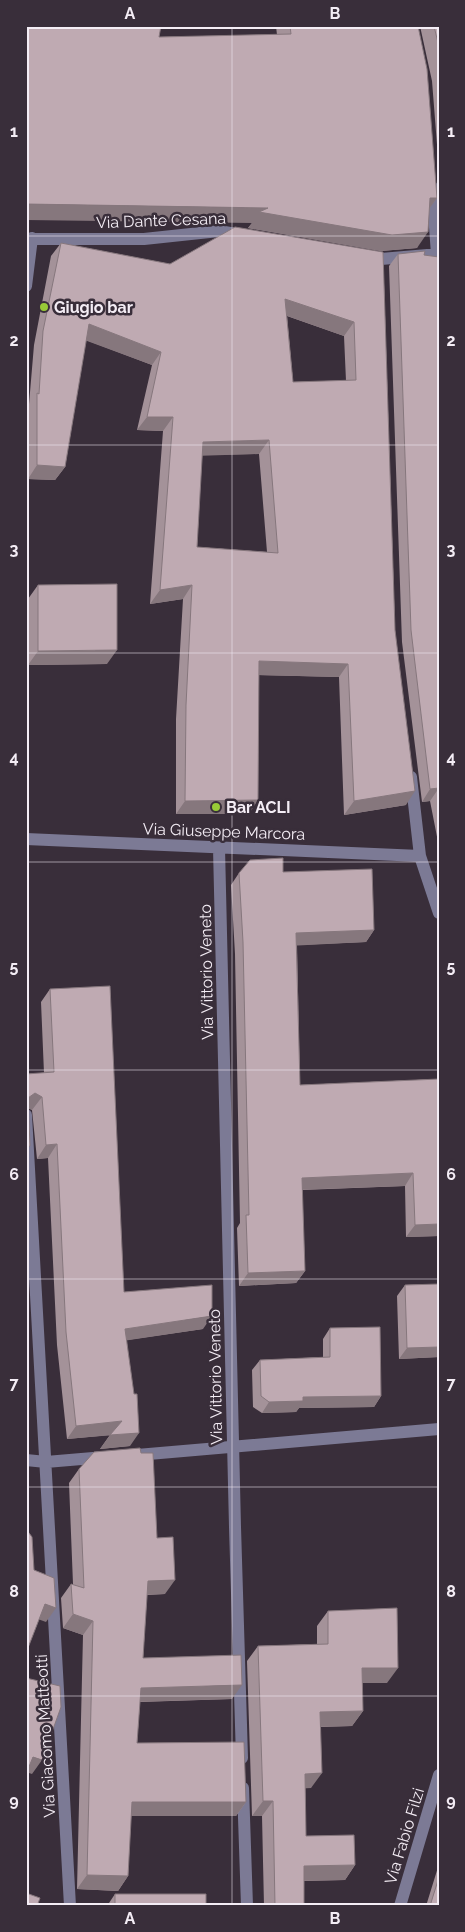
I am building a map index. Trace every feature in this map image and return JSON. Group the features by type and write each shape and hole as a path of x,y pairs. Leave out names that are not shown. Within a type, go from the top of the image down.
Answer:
{"street":[{"path":"353,254 382,264 438,254 431,178"},
{"name":"Via Dante Cesana","path":"28,238 144,239 219,231 257,238"},
{"path":"26,286 28,238"},
{"path":"410,769 420,856 439,913"},
{"name":"Via Giuseppe Marcora","path":"26,839 420,856"},
{"name":"Via Vittorio Veneto","path":"219,848 233,1447 247,1906"},
{"name":"Via Giacomo Matteotti","path":"26,1115 70,1906"},
{"path":"26,1460 46,1462 439,1429"},
{"name":"Via Fabio Filzi","path":"400,1906 439,1775"}],"building":[{"path":"26,26 161,26 159,37 291,34 290,26 418,26 427,69 437,198 430,198 428,232 392,235 259,212 268,208 26,204"},
{"path":"434,26 439,26 439,47"},
{"path":"235,227 383,252 395,630 415,791 354,801 348,664 259,661 258,800 185,801 186,705 192,585 160,590 173,417 147,417 161,352 89,324 65,467 37,465 37,393 39,394 43,331 61,243 170,264","holes":["285,299 354,322 356,380 293,382","269,440 278,553 197,547 203,442"]},
{"path":"425,251 424,255 439,257 439,788 430,789 411,630 398,254"},
{"path":"117,584 117,650 38,651 38,585"},
{"path":"283,858 283,872 372,869 374,930 296,933 300,1085 439,1079 439,1224 415,1225 413,1173 302,1178 305,1271 248,1273 246,1215 249,1215 243,942 239,873 250,860"},
{"path":"110,986 124,1292 212,1285 212,1316 125,1329 134,1394 137,1394 139,1433 110,1435 122,1421 76,1426 66,1332 57,1144 46,1145 42,1097 35,1093 28,1098 30,1146 26,1147 26,1074 54,1072 50,989"},
{"path":"439,1284 439,1347 407,1348 405,1285"},
{"path":"380,1327 381,1396 303,1397 303,1401 269,1402 261,1396 260,1360 330,1357 330,1328"},
{"path":"140,1448 141,1453 153,1453 157,1538 173,1537 175,1580 148,1581 143,1658 241,1655 242,1685 141,1688 137,1743 244,1742 246,1802 132,1802 128,1876 87,1875 93,1621 73,1614 71,1584 84,1588 79,1469 94,1452"},
{"path":"26,1529 32,1537 34,1570 54,1578 56,1608 45,1604 26,1653"},
{"path":"397,1608 398,1668 362,1668 363,1711 320,1712 322,1773 305,1774 306,1836 354,1835 355,1865 304,1866 304,1906 275,1906 273,1801 263,1801 258,1646 328,1644 328,1611"},
{"path":"26,1678 60,1686 61,1707 42,1760 33,1757 26,1774"},
{"path":"439,1877 439,1906 430,1906"},
{"path":"26,1893 40,1898 37,1906 26,1906"},
{"path":"115,1894 206,1894 206,1906 115,1906"}],"place":[{"name":"Giugio bar","path":"44,307"},
{"name":"Bar ACLI","path":"216,807"}]}
